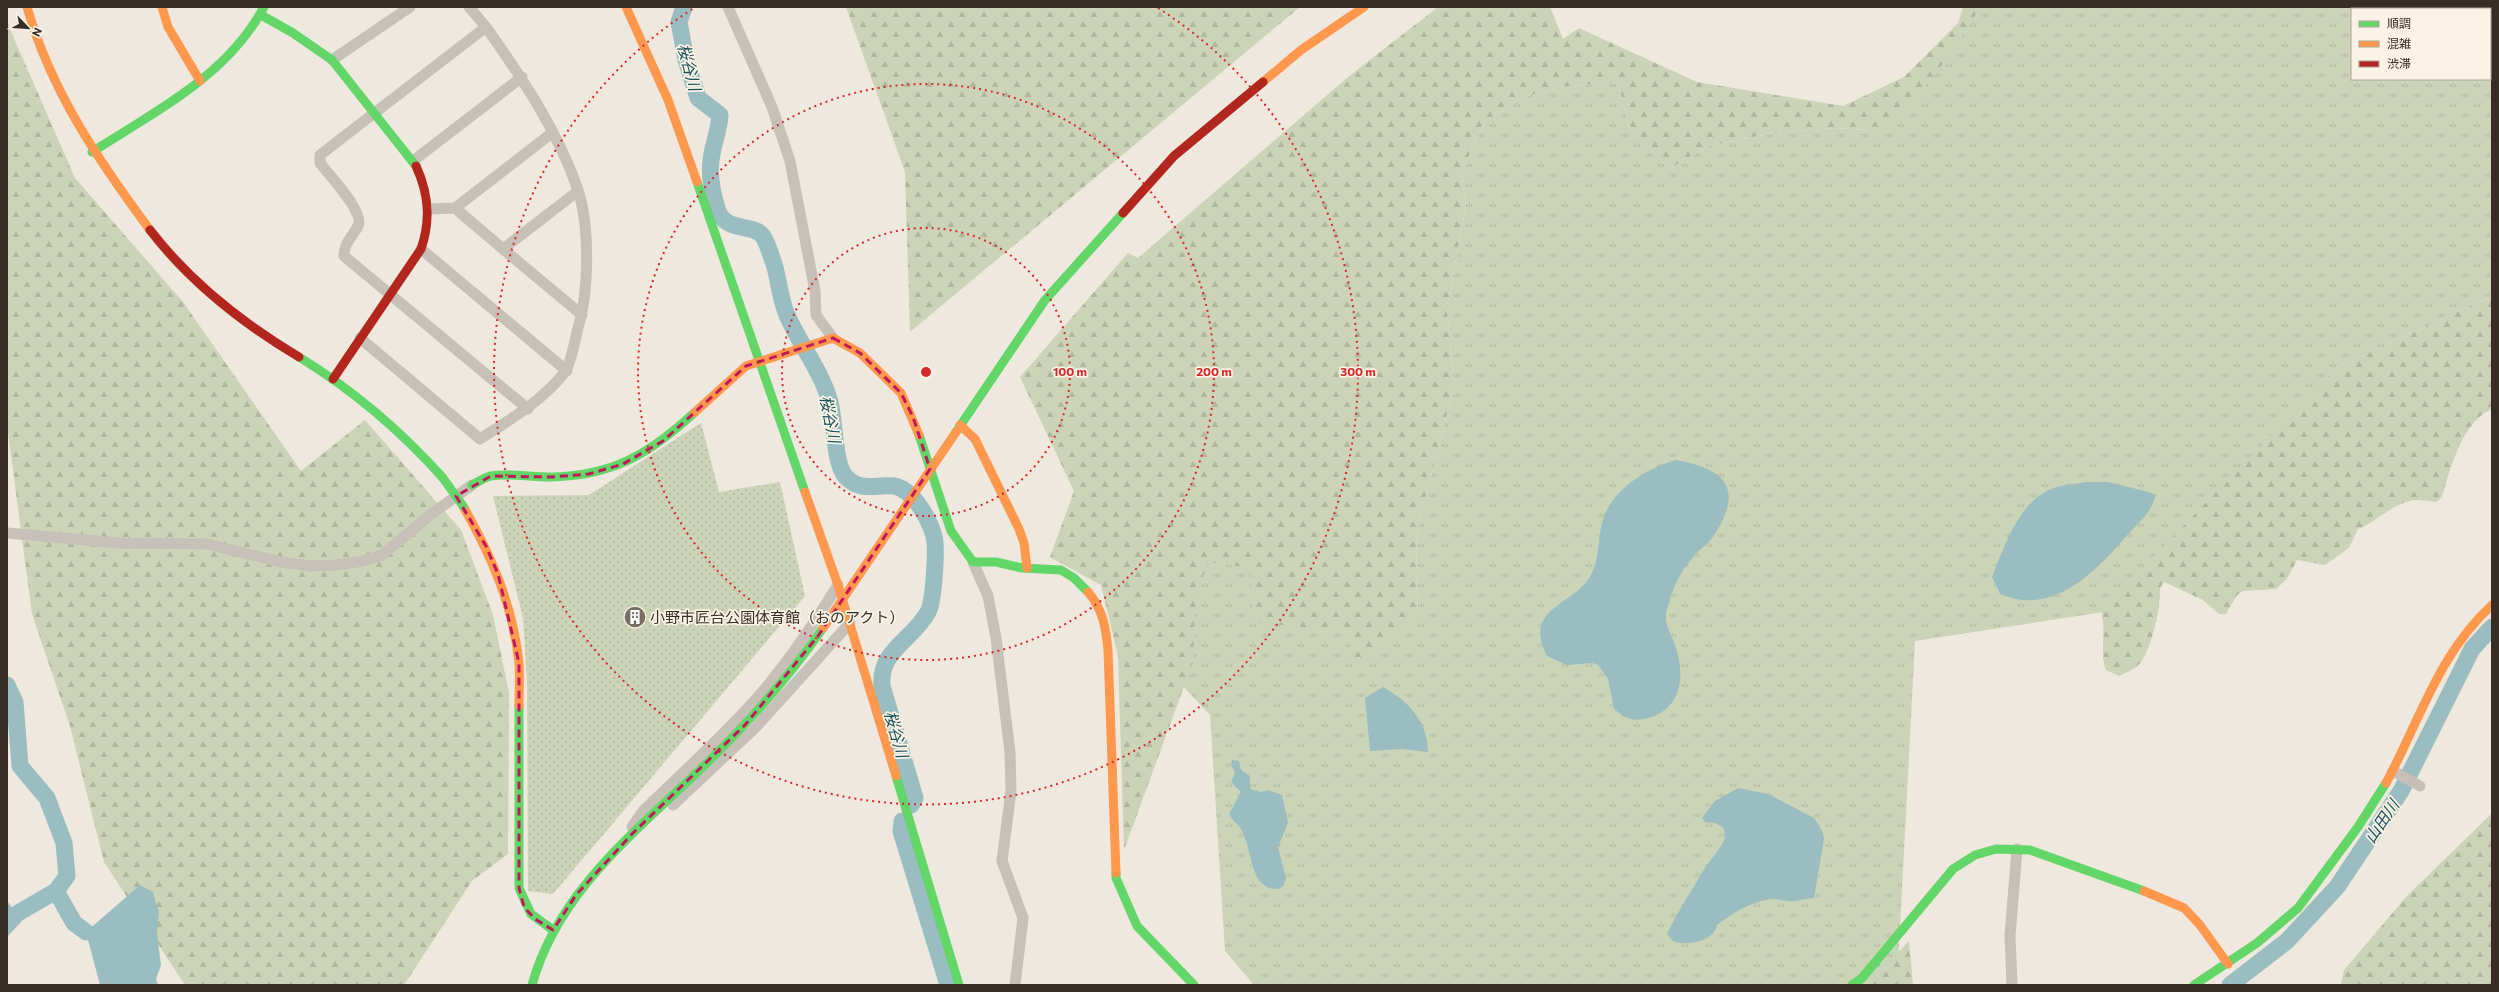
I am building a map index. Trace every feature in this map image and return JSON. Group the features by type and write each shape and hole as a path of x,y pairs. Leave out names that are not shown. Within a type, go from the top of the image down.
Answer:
{"street":[{"path":"27,7 62,98 92,152 163,247 187,272 253,328 332,379 415,447 444,478 463,506 486,546 498,574 508,606 519,663 519,888 524,907 535,919 553,930"},
{"path":"162,7 168,27 200,81"},
{"path":"332,60 410,7"},
{"path":"360,338 480,439 528,409 566,370 582,315 587,250 578,191 552,133 522,78 486,27 469,7"},
{"path":"626,7 668,100 838,585 959,985"},
{"path":"728,7 772,107 790,161 815,291 816,315 833,338 860,353 901,393 913,417 951,531 973,562 988,596 996,638 1010,752 1011,791 1002,861 1023,918 1022,937 1015,985"},
{"path":"532,985 538,963 553,930 576,895 618,849 745,725 777,690 823,628 1045,300 1174,156 1301,50 1364,7"},
{"path":"92,152 200,81 238,48 262,11 332,60 413,161 424,184 428,210 427,232 421,249 332,379"},
{"path":"486,27 320,155 320,163 359,213 359,225 344,246 344,256 528,409"},
{"path":"413,161 522,78"},
{"path":"428,210 455,208 552,133"},
{"path":"503,249 578,191"},
{"path":"455,208 582,315"},
{"path":"421,249 566,370"},
{"path":"7,533 119,543 207,544 281,562 311,566 336,565 363,561 382,555 430,515 472,485 491,476 551,478 589,474 623,464 663,441 746,366 759,360 833,338"},
{"path":"958,429 975,440 1019,529 1024,543 1027,568"},
{"path":"973,562 996,562 1027,568 1061,570 1074,578 1095,600 1105,623 1116,878 1137,926 1194,985"},
{"path":"618,849 642,811 734,723 763,691 792,655 838,585"},
{"path":"2194,985 2228,964 2256,943 2297,908 2344,846 2393,771 2451,654 2467,630 2492,605"},
{"path":"618,849 655,822 737,747 850,623"},
{"path":"2393,771 2420,786"},
{"path":"1852,985 1862,978 1953,869 1976,855 1996,849 2030,850 2112,878 2184,908 2200,925 2228,964"},
{"path":"2012,985 2010,936 2018,850"}],"highlighted area":[{"path":"833,338 860,353 901,393 913,417 930,469 818,636 745,725 633,833 576,895 553,930 535,919 524,907 519,888 519,663 498,574 486,546 456,496 491,476 551,477 589,474 623,464 663,441 746,366"}],"green space":[{"path":"846,7 1300,7 910,332 905,172"},
{"path":"1438,7 1550,7 1563,39 1579,28 1697,82 1843,106 1904,77 1958,23 1963,7 1981,7 1945,61 1916,98 1891,123 1869,130 1834,128 1773,133 1708,146 1669,169 1628,124 1618,82 1560,87 1524,97 1485,121 1472,147 1462,177 1466,206 1447,307 1454,387 1416,534 1418,617 1368,659 1349,660 1349,633 1254,622 1249,568 1209,562 1196,593 1193,662 1124,850 1118,656 1101,585 1050,557 1074,491 1020,377 1128,253 1138,258 1348,77"},
{"path":"1981,7 2492,7 2492,296 2336,368 2123,609 1915,641 1897,985 1254,985 1225,951 1210,715 1177,680 1199,557 1255,564 1418,617 1416,534 1454,387 1447,307 1466,206 1462,177 1472,147 1485,121 1524,97 1560,87 1618,82 1628,124 1669,169 1708,146 1773,133 1834,128 1869,130"},
{"path":"7,15 9,27 75,178 183,302 301,471 365,420 461,530 493,615 509,693 508,854 472,881 404,985 185,985 104,862 70,726 32,614 7,425"},
{"path":"2492,296 2492,409 2482,415 2465,435 2453,460 2442,497 2436,502 2420,500 2409,501 2394,507 2372,522 2358,529 2349,548 2325,565 2297,560 2287,579 2276,589 2243,591 2237,595 2226,614 2219,614 2203,600 2164,582 2160,588 2159,605 2152,636 2142,661 2129,672 2119,676 2106,670 2103,657 2103,619 2101,611 2336,368"},
{"path":"701,423 719,492 780,482 805,596 553,894 528,891 527,681 523,618 493,496 589,495"},
{"path":"2492,813 2492,985 2341,985 2344,970 2407,896"},
{"path":"1909,941 1913,985 1867,985"}],"water":[{"path":"1675,460 1693,464 1718,475 1725,484 1728,494 1728,506 1723,520 1713,537 1694,556 1680,576 1672,593 1667,610 1666,620 1675,645 1680,669 1678,691 1673,701 1666,709 1657,715 1635,720 1620,714 1614,709 1608,679 1598,665 1592,663 1567,665 1547,656 1541,640 1541,627 1545,617 1583,586 1591,575 1597,558 1601,527 1605,514 1619,493 1639,476 1663,464"},
{"path":"2086,482 2108,482 2149,492 2155,495 2154,500 2146,515 2104,561 2073,586 2056,595 2039,600 2020,600 2000,594 1992,577 2013,529 2027,507 2051,489"},
{"path":"1383,687 1401,699 1415,713 1424,731 1428,752 1402,749 1370,751 1365,698"},
{"path":"1232,760 1239,761 1241,770 1250,776 1250,789 1261,792 1268,790 1282,795 1288,823 1278,847 1286,878 1284,885 1279,889 1269,888 1257,877 1253,868 1246,839 1239,826 1229,814 1241,792 1231,782 1235,773 1231,765"},
{"path":"1738,788 1768,794 1814,818 1818,823 1822,830 1824,839 1814,898 1796,901 1772,899 1757,902 1736,912 1717,925 1715,931 1706,939 1686,943 1674,942 1667,934 1680,909 1703,871 1721,846 1725,837 1724,828 1715,823 1705,822 1702,818 1715,801"},
{"path":"140,885 153,892 159,913 157,934 161,965 156,979 158,985 100,985 86,932"},
{"path":"7,901 22,921 7,937"}],"waterway":[{"name":"桜谷川","path":"684,7 679,22 686,60 698,98 720,115 710,166 711,184 720,216 731,224 757,231 766,241 774,264 787,315 816,368 826,390 832,410 837,452 841,470 845,476 856,484 862,486 894,486 901,488 908,493 919,506 928,521 934,536 934,575 932,597 928,612 914,631 891,654 882,674 882,686 915,798 911,805"},
{"name":"山田川","path":"2230,985 2287,941 2337,887 2401,791 2472,649 2492,627"},
{"path":"7,685 15,702 20,766 47,798 64,843 67,876 56,891 74,923 86,932"},
{"name":"桜谷川","path":"902,821 901,831 948,985"},
{"path":"18,913 56,891"}],"traffic: fast":[{"path":"92,152 165,106 210,72 231,53 249,31 264,7"},
{"path":"261,15 293,33 332,60 416,166"},
{"path":"697,182 805,492"},
{"path":"956,432 1045,300 1123,213"},
{"path":"299,357 338,383 376,412 443,478"},
{"path":"472,485 484,478 498,475 550,477 572,476 611,467 629,460 645,451 694,413"},
{"path":"919,435 951,531 973,562 996,562 1022,568 1061,570 1074,578 1088,592"},
{"path":"443,478 463,506"},
{"path":"532,985 544,951 561,920 581,890 629,837 707,763 754,715 797,664 823,628"},
{"path":"519,705 519,888 531,914 553,930"},
{"path":"896,776 959,985"},
{"path":"2194,985 2257,943 2298,908 2358,827 2386,783"},
{"path":"1852,985 1862,978 1953,869 1975,855 1996,849 2030,850 2144,891"},
{"path":"1116,873 1116,878 1137,926 1194,985"}],"traffic: slow":[{"path":"27,7 37,38 49,67 78,124 112,177 150,230"},
{"path":"162,7 168,27 200,81"},
{"path":"626,7 668,100 697,182"},
{"path":"1263,82 1301,50 1364,7"},
{"path":"694,413 746,366 833,338 860,353 901,393 919,435"},
{"path":"960,425 975,439 1019,529 1024,543 1027,568"},
{"path":"823,628 956,432"},
{"path":"805,492 838,585 896,776"},
{"path":"463,506 483,543 499,581 512,621 519,663 519,705"},
{"path":"1088,592 1097,605 1103,620 1108,650 1116,873"},
{"path":"2386,783 2444,666 2458,644 2492,605"},
{"path":"2144,891 2184,908 2200,925 2228,964"}],"traffic: jam":[{"path":"1123,213 1174,156 1263,82"},
{"path":"333,379 421,249 426,228 427,207 424,187 416,166"},
{"path":"150,230 182,267 218,300 237,316 299,357"}],"place":[{"name":"小野市匠台公園体育館（おのアクト）","path":"635,617"}]}
